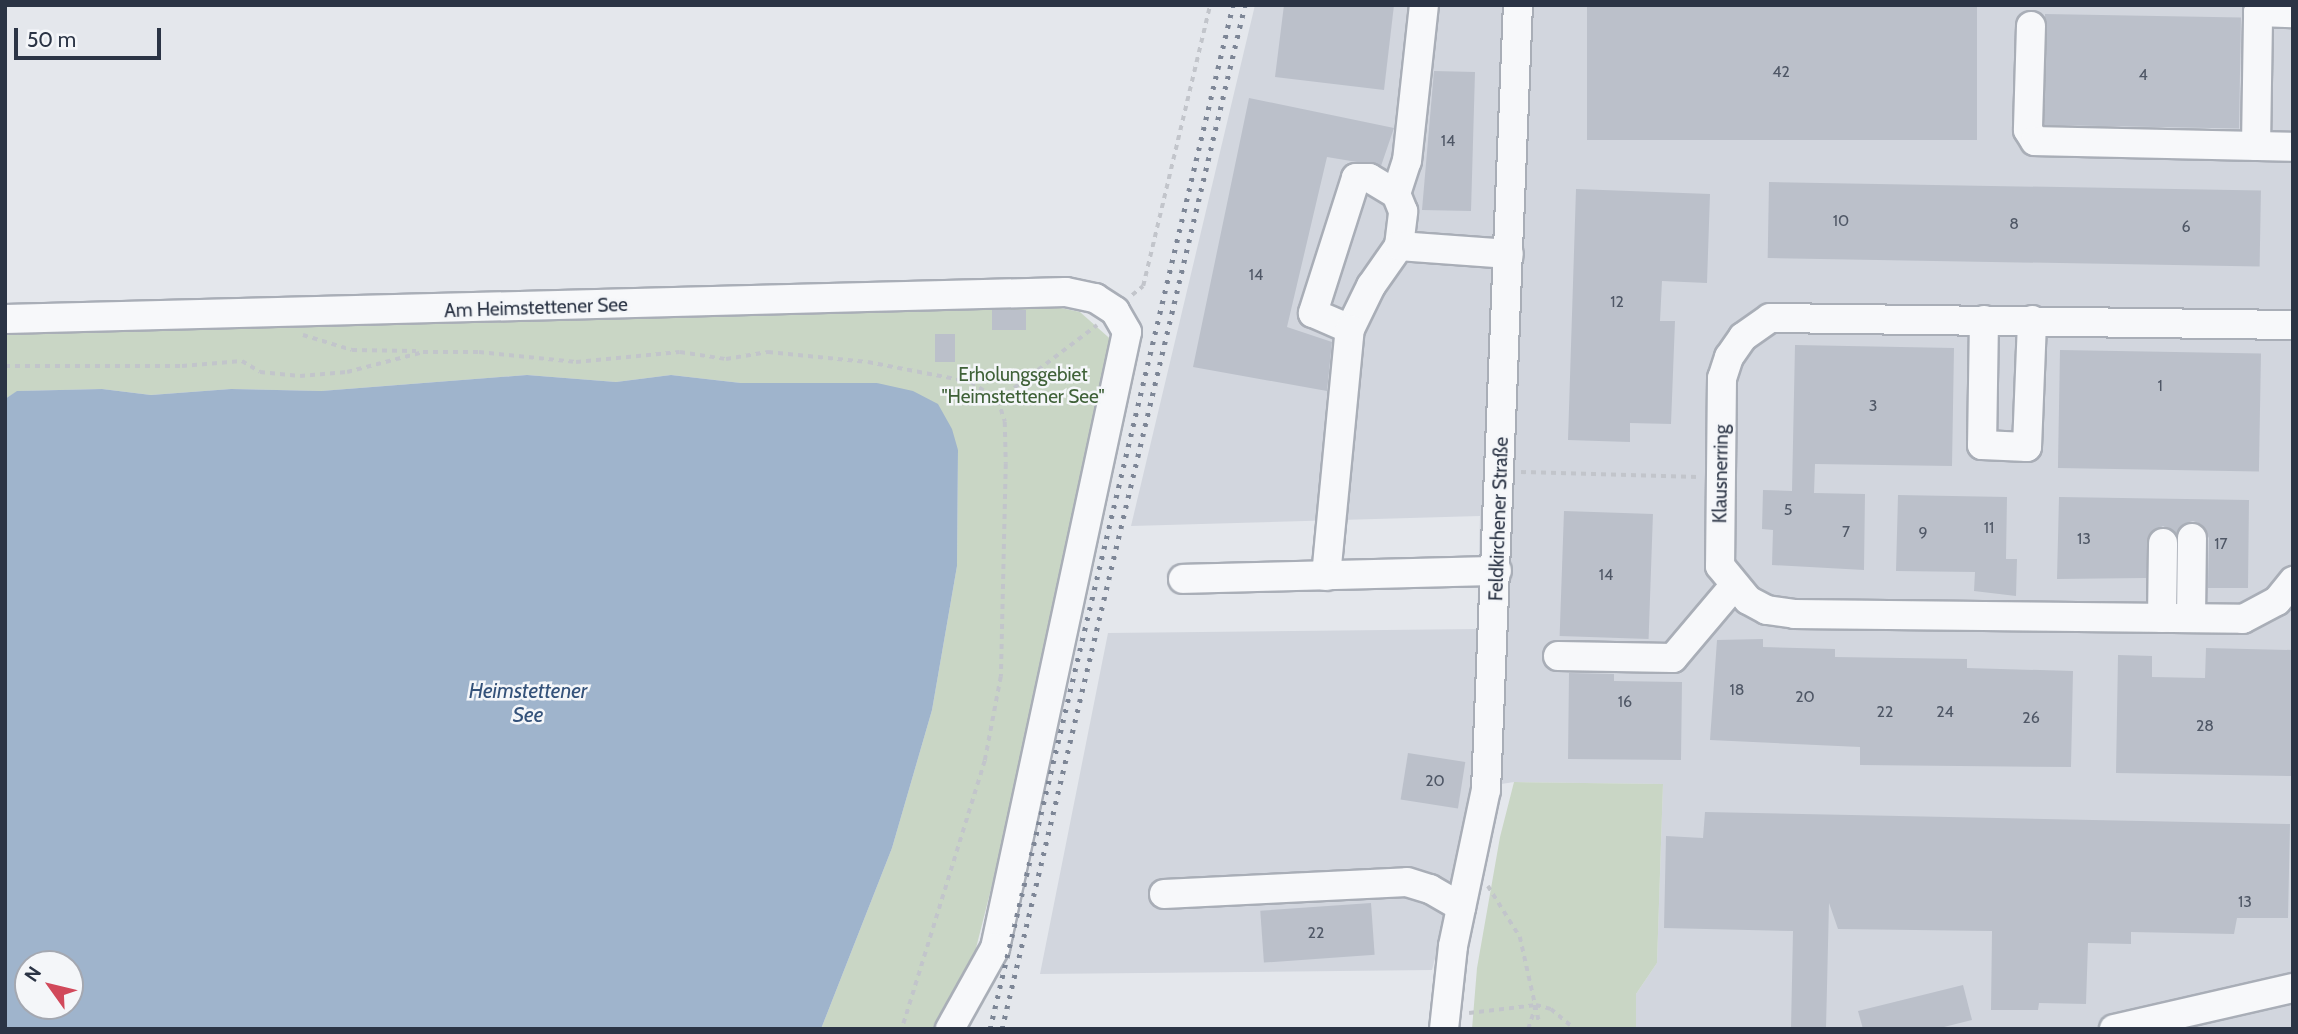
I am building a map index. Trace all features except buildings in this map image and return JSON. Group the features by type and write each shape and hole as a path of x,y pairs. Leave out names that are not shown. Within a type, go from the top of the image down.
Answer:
{"street":[{"path":"1396,194 1407,161 1424,5"},
{"name":"Feldkirchener Straße","path":"1455,1021 1461,906 1486,790 1518,5"},
{"path":"2256,146 2258,12 2293,13"},
{"path":"2031,26 2028,130 2035,141 2293,147"},
{"path":"1326,576 1350,329 1371,286 1399,246 1403,211 1396,194 1369,178 1356,178 1313,313 1350,329"},
{"path":"1399,246 1509,254"},
{"name":"Am Heimstettener See","path":"5,319 1066,292 1095,298 1115,311"},
{"path":"950,1029 995,947 1127,332 1115,311"},
{"name":"Klausnerring","path":"1733,587 1720,566 1722,378 1729,357 1743,337 1770,318 2293,325"},
{"path":"1984,320 1982,445 2027,447 2032,320"},
{"path":"2191,618 2192,538"},
{"path":"2162,618 2163,542"},
{"path":"1183,579 1497,571"},
{"path":"1558,656 1673,658 1733,587 1767,610 1794,614 2243,619 2277,601 2293,581"},
{"path":"1164,894 1408,882 1430,888 1461,906"},
{"path":"2115,1029 2293,988"}],"path":[{"path":"998,400 1115,311 1143,286 1210,5"},
{"path":"293,331 352,350 479,352 576,362 680,352 726,359 768,352 868,362 971,382 998,400 1005,422 1006,464 1001,677 985,761 902,1029"},
{"path":"5,366 182,366 242,361 260,372 300,376 347,372 423,352"},
{"path":"1501,472 1721,478"},
{"path":"1485,882 1501,900 1520,937 1539,1021"},
{"path":"1528,1029 1536,1005"},
{"path":"1455,1021 1536,1005 1551,1009 1575,1029"}],"shaded area":[{"path":"1255,5 2293,5 2293,1029 1636,1029 1636,994 1657,963 1663,784 1514,782 1470,789 1458,869 1432,970 1040,974 1108,633 1477,629 1480,516 1131,526"}],"green space":[{"name":"Erholungsgebiet \"Heimstettener See\"","path":"1027,301 1080,312 1116,344 1087,511 975,952 934,1029 821,1029 892,848 932,710 957,566 958,450 877,383 741,383 671,375 616,382 527,375 321,391 231,389 151,395 102,389 18,391 5,399 5,324"},
{"path":"1514,782 1663,784 1657,963 1636,994 1636,1029 1472,1029 1477,968 1500,837"}],"water":[{"name":"Heimstettener See","path":"527,375 616,382 671,375 741,383 877,383 913,391 938,404 952,429 958,450 957,566 932,710 892,848 821,1029 5,1029 5,399 17,391 102,389 151,395 231,389 321,391"}],"railway":[{"path":"990,1029 1233,5"},
{"path":"1002,1029 1245,5"}]}
